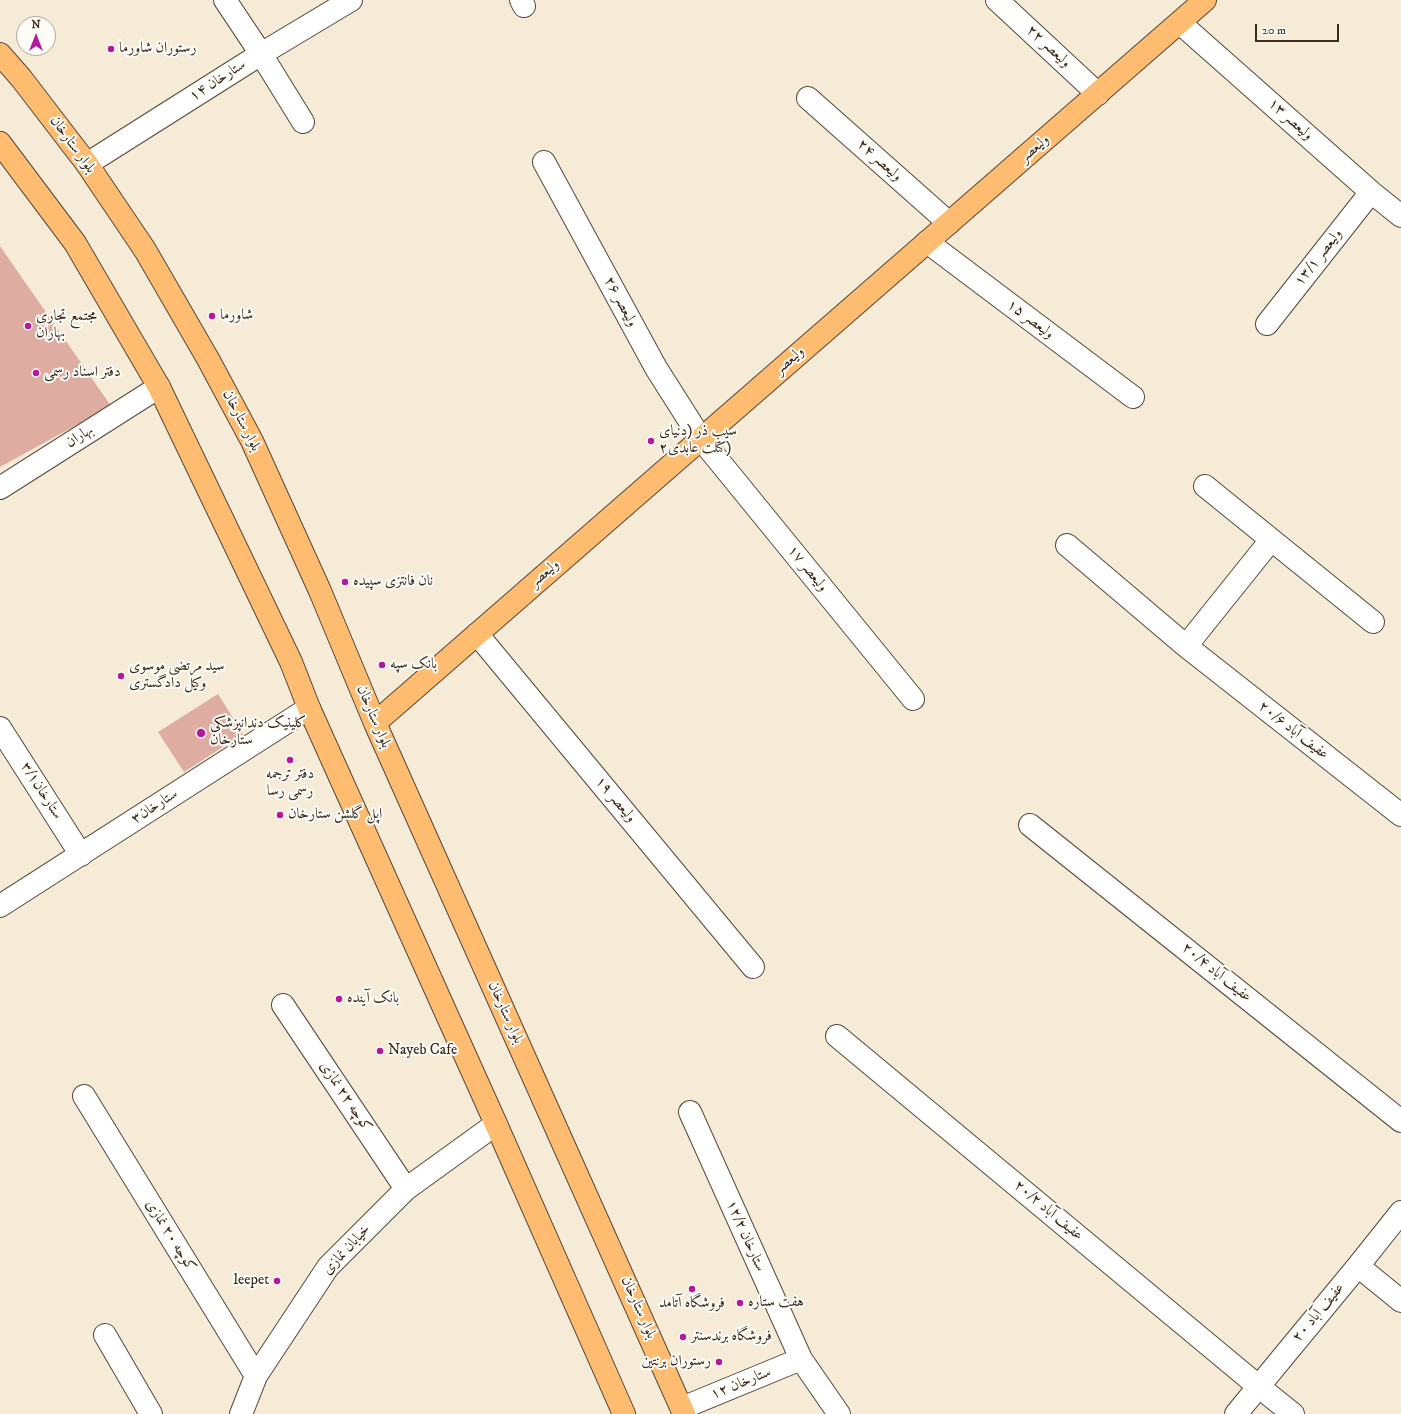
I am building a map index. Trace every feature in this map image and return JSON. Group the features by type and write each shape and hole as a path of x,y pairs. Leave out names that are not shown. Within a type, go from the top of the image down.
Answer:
{"main road":[{"name":"ولیعصر","path":"375,723 1205,0"},
{"name":"بلوار ستارخان","path":"0,54 21,78 87,164 145,250 208,359 252,441 320,591 375,723 683,1411"},
{"path":"0,143 75,244 159,387 291,662 309,708 496,1124 624,1414"}],"street":[{"path":"225,0 303,122"},
{"name":"۱۴ ستارخان","path":"87,164 260,54 351,0"},
{"name":"۲۲ ولیعصر","path":"997,0 1098,94"},
{"name":"۱۳ ولیعصر","path":"1180,23 1371,192 1401,216"},
{"name":"۲۴ ولیعصر","path":"808,98 949,223"},
{"name":"۲۶ ولیعصر","path":"544,162 656,368 701,439"},
{"name":"۱۳/۱ ولیعصر","path":"1267,324 1371,192"},
{"name":"۱۵ ولیعصر","path":"927,242 1133,397"},
{"name":"بهاران","path":"0,488 159,387"},
{"name":"۱۷ ولیعصر","path":"701,439 912,699"},
{"path":"1205,486 1373,622"},
{"path":"1186,646 1271,540"},
{"name":"عفیف آباد ۲۰/۶","path":"1067,545 1186,646 1401,816"},
{"name":"۱۹ ولیعصر","path":"477,634 753,967"},
{"name":"ستارخان۳","path":"0,906 309,708"},
{"name":"ستارخان۳/۱","path":"0,728 81,854"},
{"name":"عفیف آباد ۲۰/۴","path":"1030,826 1401,1121"},
{"name":"کوچه ۲۲ نمازی","path":"283,1005 406,1189"},
{"name":"عفیف آباد ۲۰/۲","path":"837,1036 1293,1414"},
{"name":"کوچه ۲۰ نمازی","path":"84,1096 256,1376"},
{"name":"۱۲/۲ ستارخان","path":"690,1112 800,1359 839,1414"},
{"name":"خیابان نمازی","path":"242,1414 256,1376 328,1267 406,1189 496,1124"},
{"name":"عفیف آباد ۲۰","path":"1236,1414 1401,1212"},
{"path":"1358,1266 1401,1301"},
{"path":"105,1334 151,1414"},
{"name":"۱۲ ستارخان","path":"683,1411 800,1359"}],"building":[{"name":"مجتمع تجاری بهاران","path":"0,246 111,406 0,467"},
{"name":"کلینیک دندانپزشکی ستارخان","path":"218,694 243,734 184,772 158,732"}],"place":[{"name":"رستوران شاورما","path":"111,49"},
{"name":"شاورما","path":"212,316"},
{"name":"مجتمع تجاری بهاران","path":"28,326"},
{"name":"دفتر اسناد رسمی","path":"36,373"},
{"name":"سیب ذر (دنیای کتلت عابدی۲)","path":"651,441"},
{"name":"نان فانتزی سپیده","path":"345,582"},
{"name":"بانک سپه","path":"382,665"},
{"name":"سید مرتضی موسوی وکیل دادگستری","path":"121,676"},
{"name":"کلینیک دندانپزشکی ستارخان","path":"201,733"},
{"name":"دفتر ترجمه رسمی رسا","path":"290,760"},
{"name":"اپل گلشن ستارخان","path":"280,815"},
{"name":"بانک آینده","path":"339,999"},
{"name":"Nayeb Cafe","path":"380,1051"},
{"name":"leepet","path":"277,1281"},
{"name":"فروشگاه آتامد","path":"692,1289"},
{"name":"هفت ستاره","path":"740,1303"},
{"name":"فروشگاه برندسنتر","path":"683,1337"},
{"name":"رستوران برنتین","path":"719,1362"}]}
